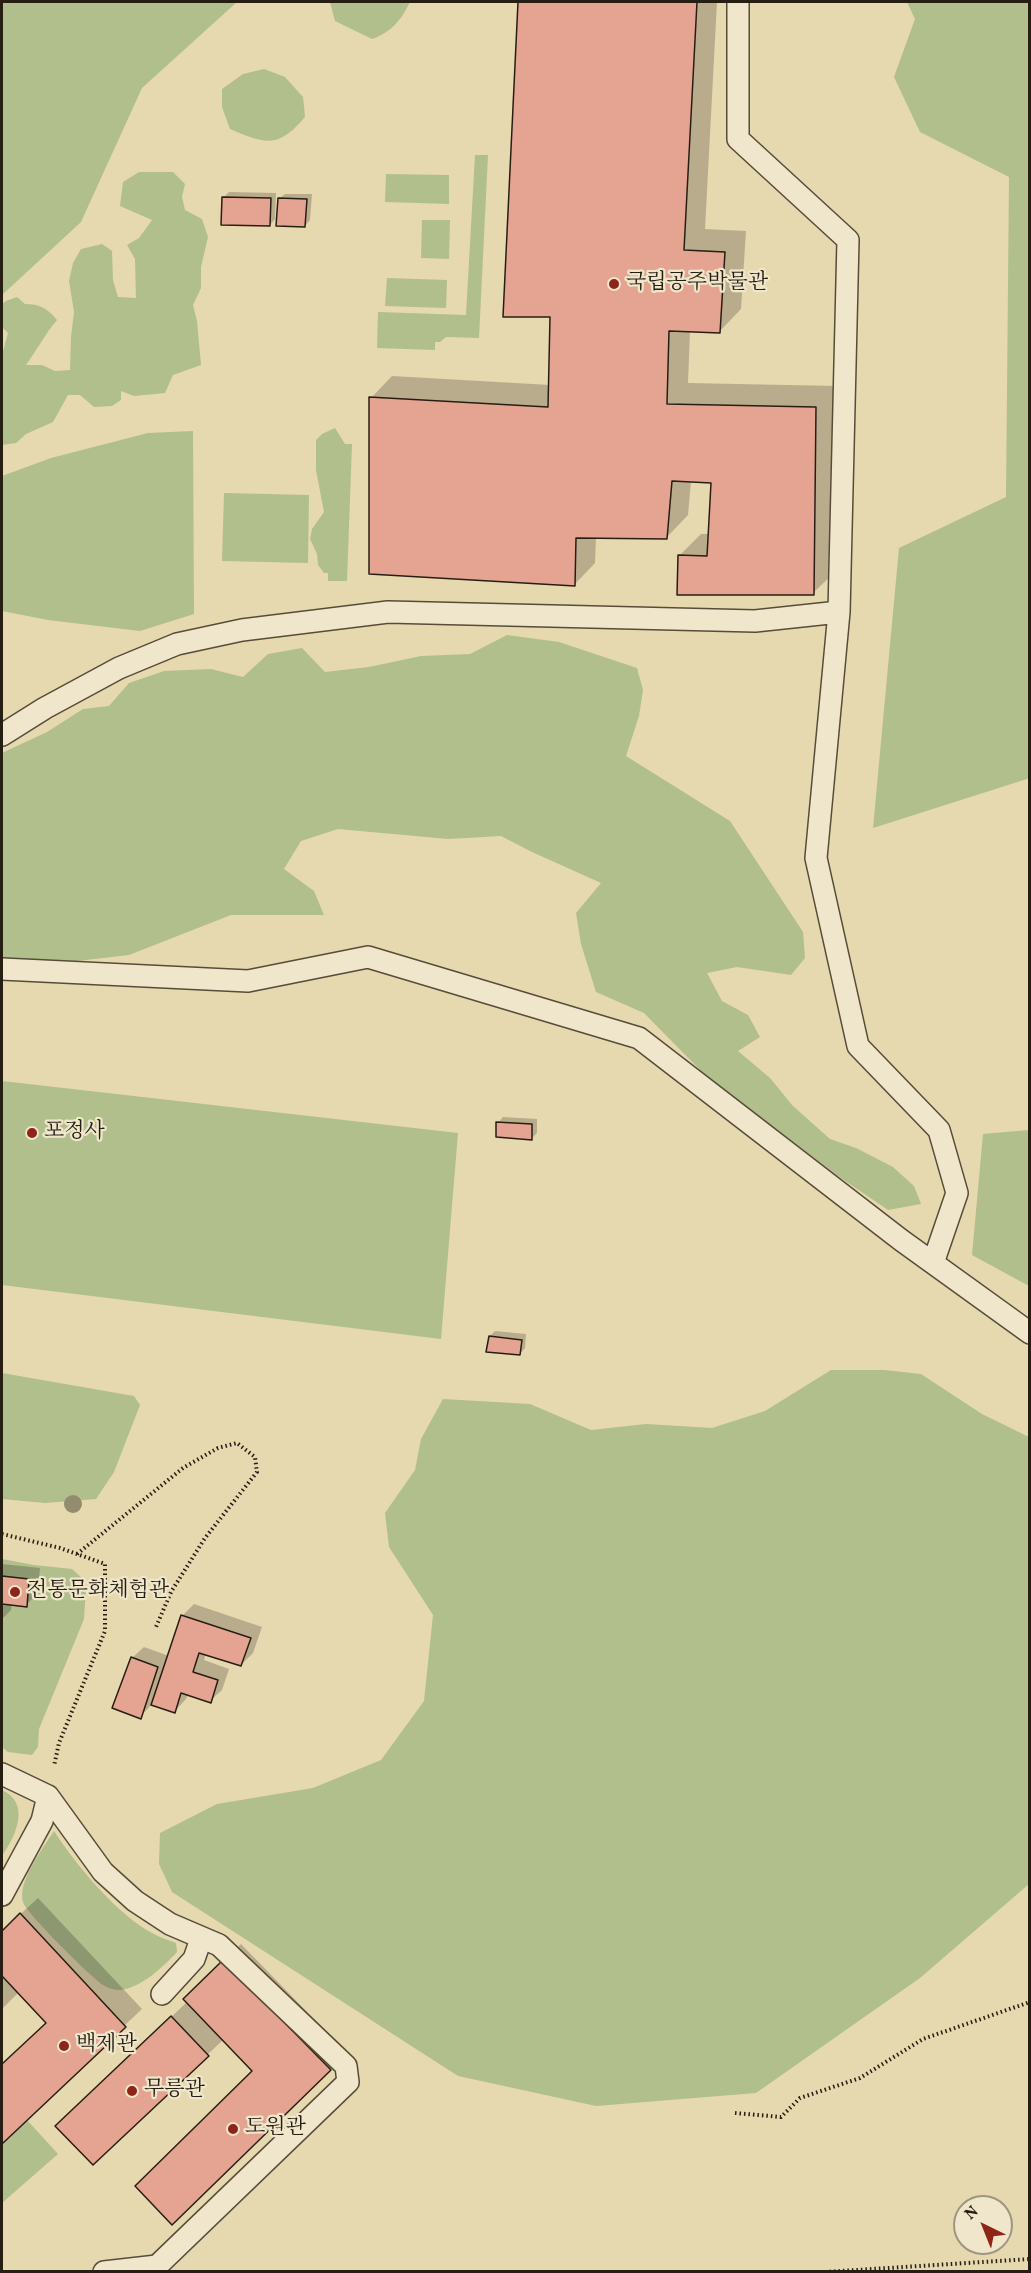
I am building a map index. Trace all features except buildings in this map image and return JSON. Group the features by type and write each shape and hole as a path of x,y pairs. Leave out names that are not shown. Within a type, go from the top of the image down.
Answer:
{"lane":[{"path":"738,2 738,139 848,240 838,612 816,858 858,1046 939,1130 957,1193 933,1263"},
{"path":"2,735 45,708 119,668 177,644 242,630 388,612 755,621 838,612"},
{"path":"2,969 248,981 368,957 639,1038 933,1263 1029,1333"},
{"path":"2,1774 48,1796 103,1872 135,1901 170,1924 219,1945 346,2066 348,2082 157,2266 105,2271"},
{"path":"2,1896 42,1821 48,1796"},
{"path":"162,1994 194,1959 201,1939"}],"path":[{"path":"77,1554 183,1468 218,1448 237,1443 255,1457 257,1472 204,1538 171,1592 156,1627"},
{"path":"2,1534 60,1548 105,1564 105,1631 59,1743 48,1796"},
{"path":"735,2113 781,2116 800,2098 860,2078 923,2039 1029,2002"},
{"path":"825,2271 1029,2259"}],"green space":[{"path":"2,2 237,2 142,88 81,222 2,295"},
{"path":"330,2 410,2 395,25 372,39 335,21"},
{"path":"907,2 1029,2 1030,778 873,828 899,548 1006,497 1009,177 920,132 894,77 915,19"},
{"path":"264,69 285,77 303,97 305,117 287,134 270,141 253,138 230,129 222,107 222,89 243,74"},
{"path":"475,155 488,155 479,338 446,337 440,342 435,342 435,350 377,348 378,312 466,315"},
{"path":"139,172 173,172 185,184 182,197 185,210 202,219 208,237 201,267 201,288 193,305 197,321 201,365 173,375 165,393 134,396 121,391 121,400 112,406 94,407 80,395 68,395 53,422 26,434 16,443 2,445 2,355 8,333 2,327 2,304 17,297 25,304 43,307 50,312 57,320 26,365 42,365 55,371 70,370 74,312 69,281 73,263 81,249 102,244 112,251 113,280 118,297 136,298 135,259 127,245 139,238 152,220 120,206 123,182"},
{"path":"386,174 449,175 449,204 385,202"},
{"path":"422,220 450,220 449,259 421,258"},
{"path":"387,278 447,280 446,308 385,306"},
{"path":"335,428 345,444 352,444 347,581 328,581 328,573 324,573 318,565 317,554 310,539 312,529 324,512 316,470 316,440 322,434"},
{"path":"193,431 194,614 140,631 48,620 2,611 2,476 51,458 148,433"},
{"path":"224,493 309,495 308,563 222,561"},
{"path":"507,635 559,642 637,668 643,690 639,716 626,756 730,821 803,932 805,958 791,975 737,967 707,973 722,1001 748,1015 760,1037 738,1051 770,1078 792,1105 830,1139 856,1148 893,1167 914,1186 921,1204 888,1210 838,1176 705,1075 644,1013 596,992 581,944 576,913 601,883 501,836 448,839 338,829 301,841 284,869 314,891 324,915 231,915 129,955 34,966 2,960 2,753 47,732 83,709 109,706 129,683 164,671 211,669 243,677 268,654 302,648 325,672 369,667 421,656 470,654"},
{"path":"2,1081 458,1133 441,1339 2,1285"},
{"path":"1030,1130 1029,1286 972,1255 983,1134"},
{"path":"831,1370 884,1370 921,1374 982,1414 1029,1437 1029,1884 920,1978 756,2093 596,2106 458,2076 172,1892 159,1864 160,1833 217,1804 313,1788 381,1760 424,1701 433,1615 389,1547 385,1513 415,1470 421,1439 443,1399 530,1404 591,1430 646,1424 712,1428 765,1411"},
{"path":"2,1373 134,1396 140,1405 114,1472 96,1499 45,1503 2,1499"},
{"path":"2,1559 72,1569 83,1579 86,1588 84,1619 39,1729 38,1747 32,1755 8,1752 2,1747"},
{"path":"2,1790 16,1803 18,1820 12,1839 2,1856"},
{"path":"54,1831 86,1874 126,1915 140,1926 176,1943 177,1952 144,1981 120,1990 105,1986 60,1945 23,1902 22,1894 27,1875"},
{"path":"27,2120 58,2154 2,2203 2,2144"}],"place":[{"name":"국립공주박물관","path":"614,284"},
{"name":"포정사","path":"32,1133"},
{"name":"전통문화체험관","path":"15,1592"},
{"name":"백제관","path":"64,2046"},
{"name":"무릉관","path":"132,2091"},
{"name":"도원관","path":"233,2129"}]}
